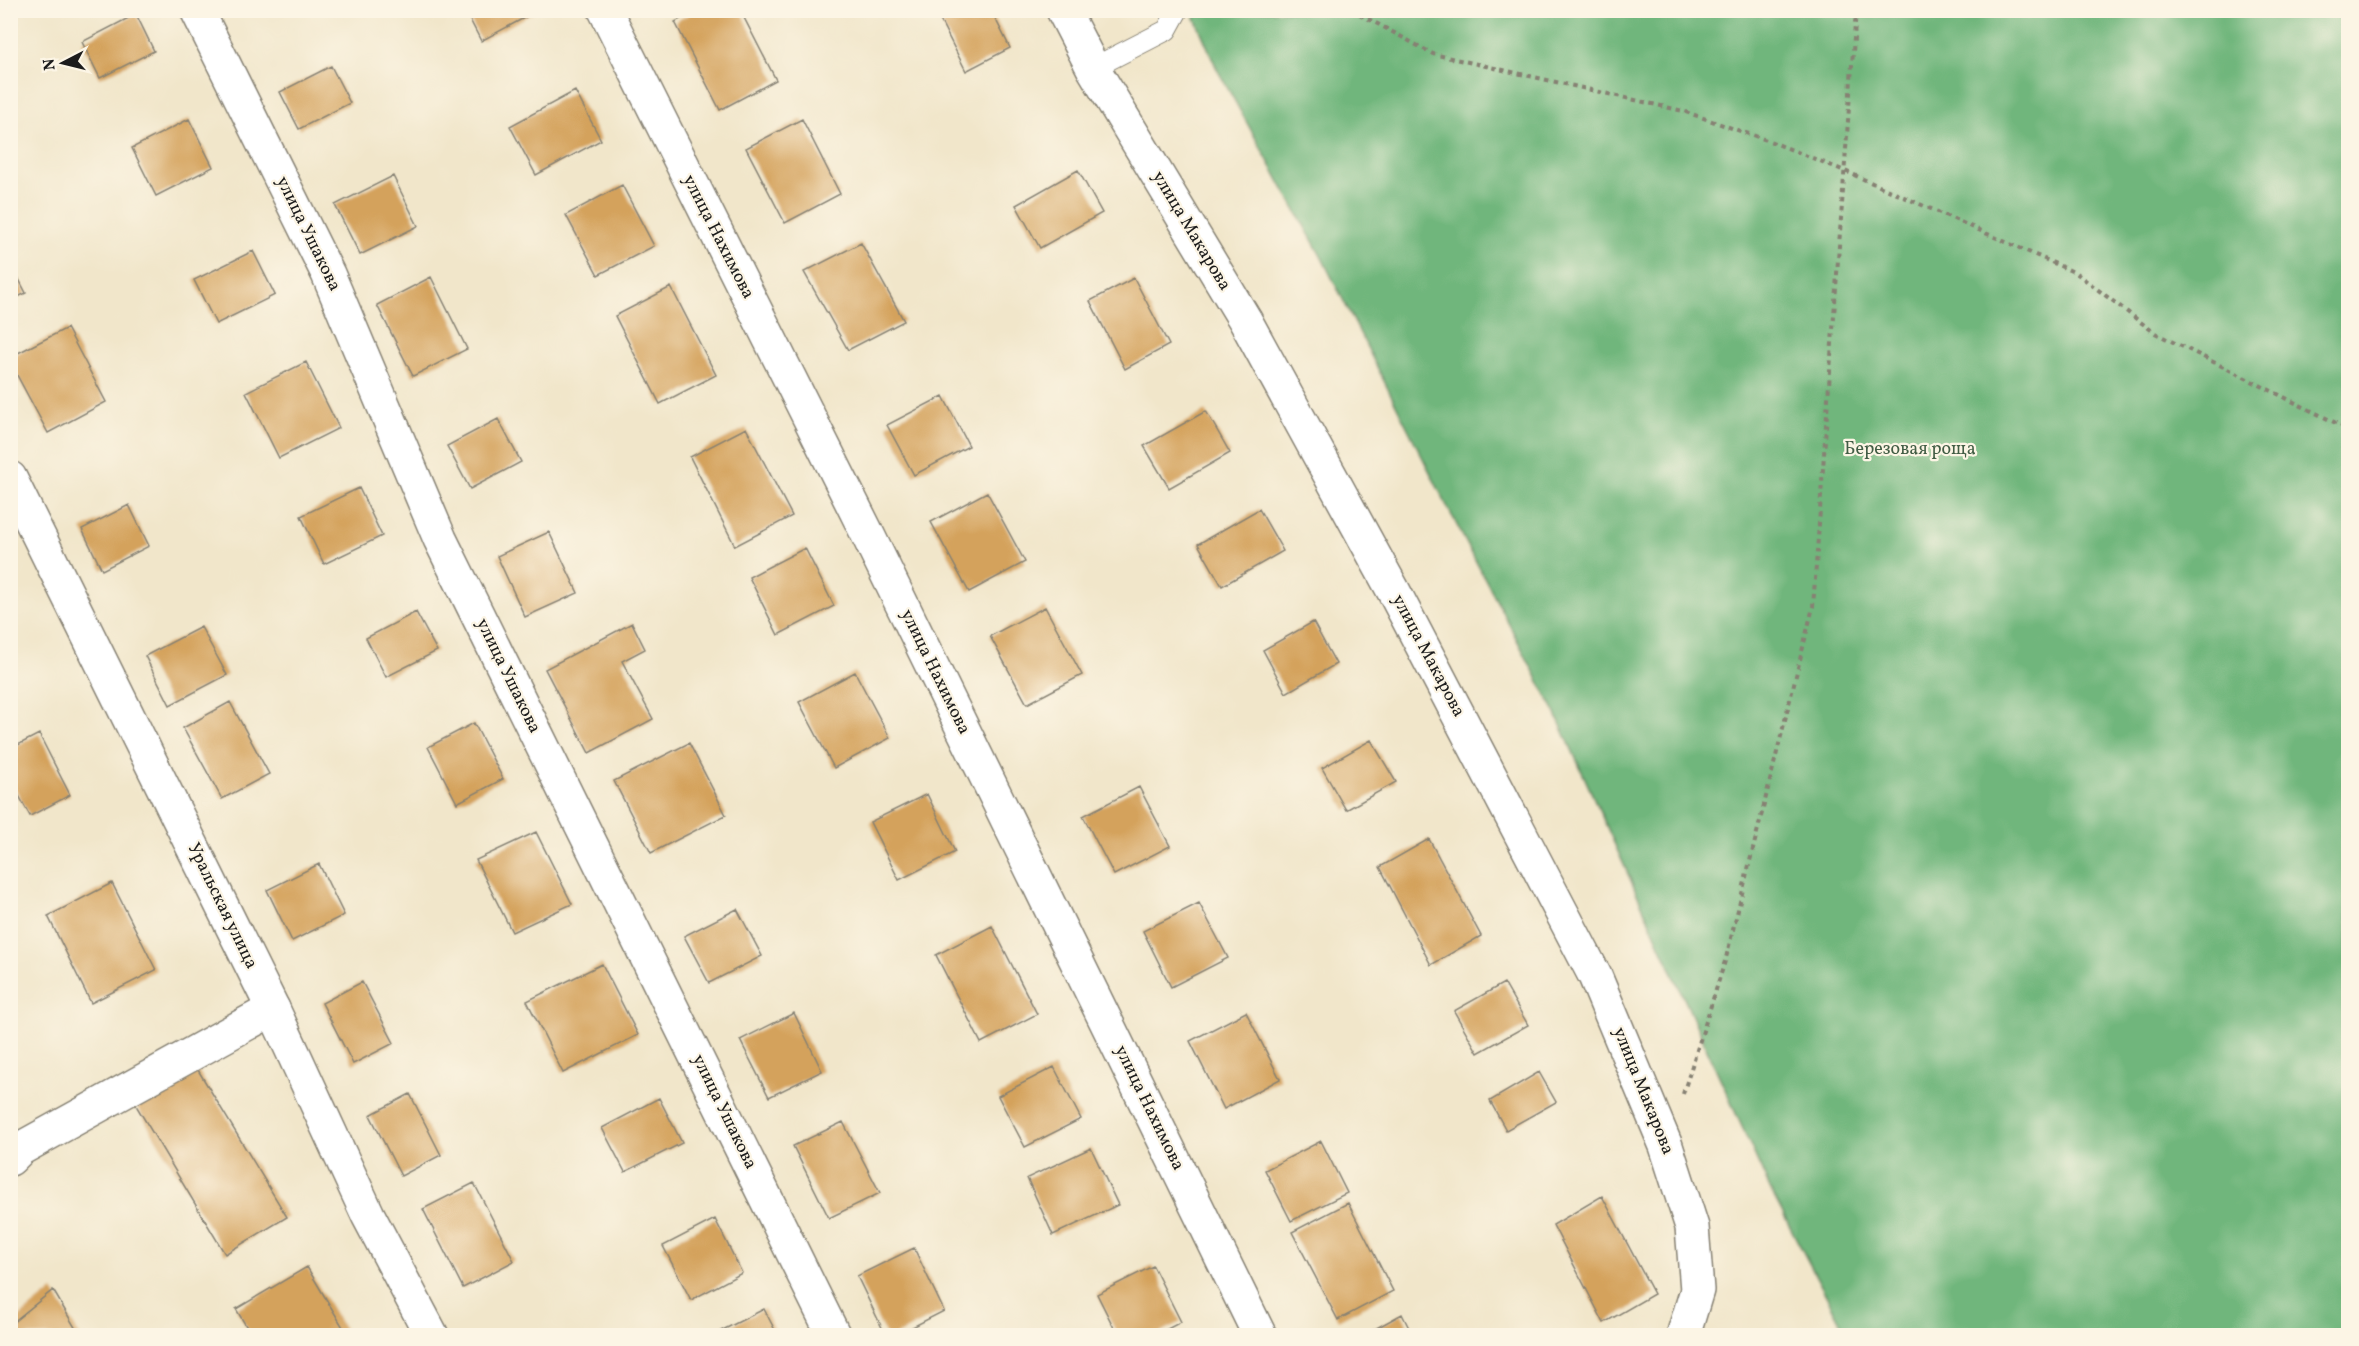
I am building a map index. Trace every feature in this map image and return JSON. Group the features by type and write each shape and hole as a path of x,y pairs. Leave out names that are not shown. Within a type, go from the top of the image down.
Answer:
{"street":[{"name":"улица Ушакова","path":"197,10 328,274 440,539 834,1335"},
{"name":"улица Нахимова","path":"604,10 865,529 1260,1335"},
{"name":"улица Макарова","path":"1063,10 1093,68 1245,320 1393,590 1595,976 1666,1146 1692,1227 1697,1290 1683,1335"},
{"name":"Уральская улица","path":"10,478 273,1009 368,1215 432,1335"},
{"path":"14,1148 273,1009"}],"lane":[{"path":"1093,68 1167,30 1178,10"}],"path":[{"path":"1352,10 1433,54 1683,111 1772,142 1845,171 2076,273 2155,333 2349,429"},
{"path":"1666,1146 1726,958 1813,607 1856,10"}],"green space":[{"name":"Березовая роща","path":"1192,11 2348,11 2348,1335 1847,1335 1770,1189 1555,712 1450,512 1321,256 1217,69"}],"building":[{"path":"465,10 539,10 481,41"},
{"path":"696,10 740,10 776,80 720,110 675,22"},
{"path":"935,10 991,10 1010,48 966,71"},
{"path":"136,14 154,51 100,78 82,42"},
{"path":"331,66 350,103 299,129 280,92"},
{"path":"575,91 601,140 536,175 510,126"},
{"path":"189,119 213,167 156,196 132,148"},
{"path":"802,119 840,194 785,223 746,148"},
{"path":"1078,170 1102,213 1040,248 1016,205"},
{"path":"393,176 418,226 360,255 335,205"},
{"path":"622,185 654,246 598,275 566,215"},
{"path":"861,243 904,321 848,350 804,272"},
{"path":"253,251 275,295 216,324 194,280"},
{"path":"10,262 26,293 10,301"},
{"path":"431,277 467,349 413,376 377,305"},
{"path":"1134,278 1169,345 1125,369 1090,301"},
{"path":"671,287 716,375 660,404 615,316"},
{"path":"67,328 106,402 48,433 10,362 10,357"},
{"path":"306,362 339,428 279,458 246,392"},
{"path":"943,396 969,446 914,475 887,425"},
{"path":"1206,411 1230,453 1169,488 1144,446"},
{"path":"498,419 521,462 470,489 447,446"},
{"path":"746,428 792,516 735,546 690,457"},
{"path":"359,488 382,536 324,564 301,516"},
{"path":"987,492 1025,562 969,592 931,522"},
{"path":"129,505 149,546 102,570 82,529"},
{"path":"1259,509 1283,551 1222,586 1198,544"},
{"path":"549,532 578,593 525,617 497,556"},
{"path":"805,548 834,606 778,635 749,577"},
{"path":"1045,607 1082,675 1027,704 990,636"},
{"path":"416,612 437,651 386,677 366,638"},
{"path":"1313,622 1336,664 1286,693 1263,650"},
{"path":"632,623 645,649 622,661 653,719 589,753 545,669"},
{"path":"201,627 227,675 170,705 145,656"},
{"path":"855,672 890,738 834,768 799,702"},
{"path":"230,702 269,774 222,799 183,728"},
{"path":"474,723 503,779 457,803 428,747"},
{"path":"39,734 70,795 30,816 10,779 10,749"},
{"path":"1371,740 1396,782 1346,810 1322,768"},
{"path":"689,743 726,815 651,853 614,781"},
{"path":"1139,787 1170,846 1114,875 1083,816"},
{"path":"927,794 955,852 899,880 870,822"},
{"path":"536,832 572,904 512,932 476,860"},
{"path":"1429,839 1481,936 1431,965 1380,867"},
{"path":"319,864 344,915 292,941 267,890"},
{"path":"112,883 156,970 91,1003 48,916"},
{"path":"1199,903 1228,958 1171,987 1143,931"},
{"path":"737,909 762,956 709,983 684,936"},
{"path":"992,926 1037,1014 981,1043 936,955"},
{"path":"602,964 638,1035 563,1073 527,1001"},
{"path":"362,982 394,1043 353,1064 322,1003"},
{"path":"1504,983 1528,1025 1478,1053 1454,1011"},
{"path":"1246,1012 1280,1079 1224,1109 1190,1041"},
{"path":"794,1013 822,1071 769,1097 740,1040"},
{"path":"195,1065 287,1217 225,1254 134,1102"},
{"path":"1054,1067 1081,1119 1025,1147 998,1096"},
{"path":"1539,1072 1556,1102 1506,1130 1490,1101"},
{"path":"410,1094 441,1155 401,1176 370,1115"},
{"path":"659,1098 682,1143 625,1172 602,1128"},
{"path":"843,1122 880,1193 829,1218 793,1146"},
{"path":"1321,1141 1347,1193 1291,1221 1265,1170"},
{"path":"1091,1148 1118,1205 1053,1235 1027,1178"},
{"path":"474,1183 514,1261 463,1288 423,1209"},
{"path":"1602,1196 1654,1294 1604,1323 1553,1225"},
{"path":"1348,1203 1393,1291 1338,1320 1292,1232"},
{"path":"715,1219 742,1273 691,1300 663,1246"},
{"path":"914,1248 944,1311 895,1336 886,1336 857,1276"},
{"path":"1153,1266 1181,1322 1154,1336 1118,1336 1097,1294"},
{"path":"307,1267 347,1334 344,1336 252,1336 236,1309"},
{"path":"53,1290 80,1336 19,1336 11,1324"},
{"path":"764,1309 778,1336 711,1336"},
{"path":"1402,1314 1413,1336 1362,1336"}]}
